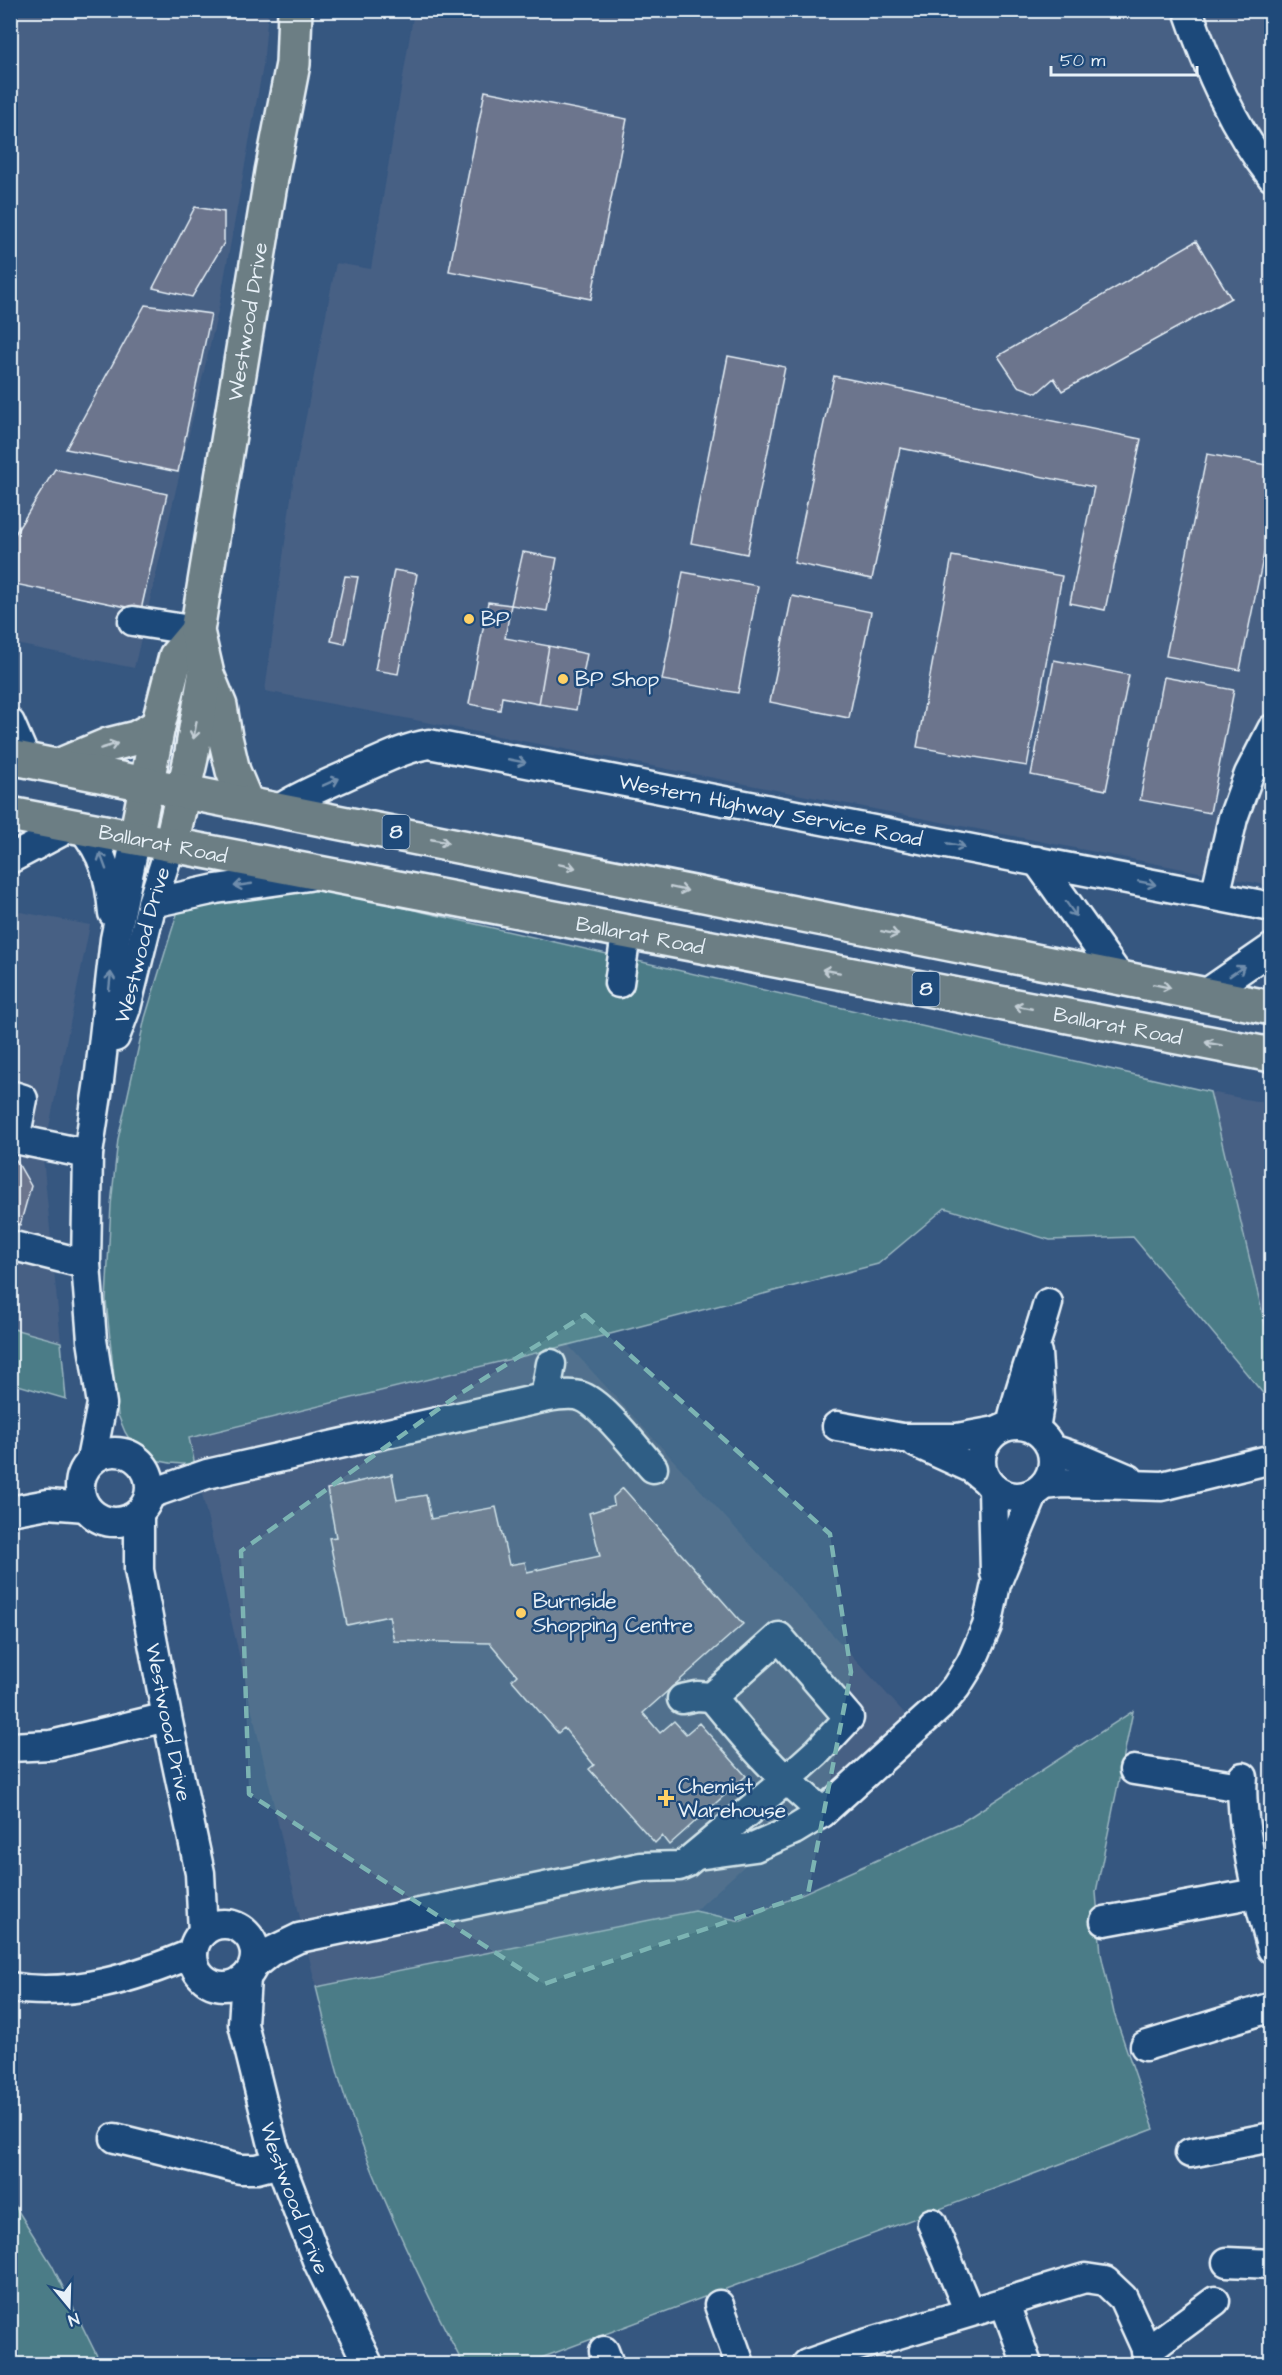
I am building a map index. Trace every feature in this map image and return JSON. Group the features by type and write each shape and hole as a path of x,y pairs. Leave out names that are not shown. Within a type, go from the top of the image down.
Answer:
{"main road":[{"name":"Westwood Drive","path":"171,844 191,758 206,670 197,632 272,172 293,64 296,10"},
{"name":"Westwood Drive","path":"136,837 158,726 176,657 197,632"},
{"path":"206,670 220,706 233,771 246,802"},
{"path":"58,766 108,745 136,738 158,726"},
{"name":"8","path":"18,758 524,857 979,951 1272,1008"},
{"name":"Ballarat Road","path":"10,814 1272,1055"}],"street":[{"path":"1188,10 1222,96 1244,136 1272,177"},
{"path":"133,621 197,632"},
{"path":"10,723 18,758"},
{"path":"1215,896 1233,818 1249,774 1272,729"},
{"name":"Western Highway Service Road","path":"279,809 297,797 396,753 429,744 1272,907"},
{"path":"10,859 77,827 102,856 112,899 115,939"},
{"name":"Westwood Drive","path":"136,837 115,939 99,1081 88,1154 86,1264 92,1340 102,1404 91,1493 139,1570"},
{"name":"Westwood Drive","path":"99,1081 126,1008 152,903 171,844"},
{"path":"1037,861 1120,978"},
{"path":"152,903 216,889 322,875"},
{"path":"620,983 626,933"},
{"path":"1204,995 1272,948"},
{"path":"10,1095 23,1099 13,1138 88,1154"},
{"path":"10,1245 86,1264"},
{"path":"696,1855 755,1847 794,1830 822,1813 940,1706 956,1687 971,1663 987,1626 996,1584 1039,1489 1053,1468 1024,1434 1018,1394 1037,1345 1048,1303"},
{"path":"545,1397 551,1364"},
{"path":"91,1493 128,1520 144,1504 207,1474 545,1397 567,1395 580,1396 599,1408 653,1468"},
{"name":"Westwood Drive","path":"102,1404 138,1460"},
{"path":"837,1426 902,1438 957,1438 1024,1434 1148,1486"},
{"path":"996,1584 990,1485 981,1466 981,1457 988,1439 1024,1434"},
{"path":"902,1438 955,1459 971,1468 990,1485 1013,1497 1024,1496 1062,1482 1148,1486 1176,1484 1272,1459"},
{"path":"91,1493 102,1453 114,1451 138,1460 207,1474"},
{"path":"138,1460 149,1475 144,1504"},
{"path":"10,1511 91,1493"},
{"name":"Westwood Drive","path":"144,1504 139,1570 200,1873 213,1949 243,2024 273,2145 317,2259 368,2364"},
{"path":"10,1987 72,1989 155,1970 213,1949 299,1938 641,1867 679,1866 696,1855 786,1780 817,1752 853,1714 779,1637 712,1697 697,1696 682,1699"},
{"path":"712,1697 769,1764 822,1813"},
{"path":"10,1748 51,1745 167,1717"},
{"path":"1134,1770 1242,1782 1246,1841 1256,1893 1272,1948"},
{"path":"1105,1921 1256,1893"},
{"name":"Westwood Drive","path":"213,1949 250,1938 255,1948 243,2024"},
{"path":"213,1949 226,1987 236,1984 270,1952 299,1938"},
{"path":"1145,2046 1272,2007"},
{"path":"115,2138 240,2169 257,2169 280,2163"},
{"path":"1190,2154 1272,2138"},
{"path":"932,2223 969,2312"},
{"path":"1227,2262 1272,2264"},
{"path":"807,2364 858,2346 969,2312 1005,2304 1085,2278 1105,2281 1123,2298 1149,2358 1215,2301"},
{"path":"1005,2304 1028,2364"},
{"path":"719,2305 740,2364"}],"highlighted area":[{"path":"585,1315 830,1534 851,1672 808,1894 544,1984 249,1794 241,1551 458,1395"}],"shaded area":[{"path":"10,11 268,11 263,66 219,307 134,668 11,643"},
{"path":"414,11 1271,11 1271,886 265,691 293,483 336,263 371,269"},
{"path":"10,910 90,925 43,1157 61,1342 11,1328"},
{"path":"1210,1092 1271,1104 1271,1349"},
{"name":"Burnside Shopping Centre","path":"568,1345 908,1717 695,1911 316,1987 189,1438"}],"green space":[{"path":"318,888 1210,1092 1271,1349 1271,1403 1133,1237 1050,1240 945,1208 878,1264 568,1345 189,1438 195,1465 155,1460 133,1445 118,1415 106,1301 111,1205 118,1139 145,1018 177,914 193,902"},
{"path":"10,1328 61,1342 66,1399 11,1383"},
{"path":"1133,1711 1096,1892 1101,1954 1114,2013 1154,2129 525,2364 463,2364 401,2237 360,2139 338,2076 316,1987 695,1911 741,1921 962,1822"},
{"path":"10,2198 52,2265 101,2364 11,2364"}],"building":[{"path":"485,91 627,119 591,299 449,271"},
{"path":"195,207 224,212 224,243 192,297 153,288"},
{"path":"1196,241 1231,298 1062,391 1054,378 1037,393 1018,386 998,356"},
{"path":"145,305 211,314 178,472 66,449"},
{"path":"728,356 785,367 747,554 691,543"},
{"path":"834,376 1141,439 1105,610 1070,603 1094,487 900,448 872,579 794,563"},
{"path":"1207,454 1272,466 1272,515 1240,670 1166,656"},
{"path":"55,469 167,494 141,610 10,583 10,542"},
{"path":"523,552 557,558 547,611 511,605"},
{"path":"952,556 1062,576 1027,766 917,747"},
{"path":"394,570 417,574 398,674 375,670"},
{"path":"683,572 758,586 738,693 662,680"},
{"path":"345,576 358,577 345,644 331,641"},
{"path":"792,596 871,612 849,718 770,702"},
{"path":"488,602 511,605 505,638 549,646 539,704 502,697 500,710 469,704"},
{"name":"BP Shop","path":"549,646 587,654 576,710 539,704"},
{"path":"1054,660 1129,675 1106,790 1031,775"},
{"path":"1164,677 1234,690 1210,813 1140,800"},
{"path":"10,1159 16,1160 31,1186 20,1225 10,1223"},
{"path":"392,1474 397,1500 426,1495 431,1519 496,1507 509,1565 525,1562 527,1572 600,1556 589,1513 614,1505 613,1497 623,1488 743,1624 643,1713 660,1733 674,1721 686,1734 699,1723 746,1776 669,1845 662,1836 655,1843 589,1769 594,1765 564,1728 558,1733 512,1680 517,1675 490,1643 394,1641 389,1616 347,1625 329,1538 336,1537 327,1489"}],"place":[{"name":"BP","path":"469,619"},
{"name":"BP Shop","path":"563,679"},
{"name":"Burnside Shopping Centre","path":"521,1613"},
{"name":"Chemist Warehouse","path":"666,1798"}]}
